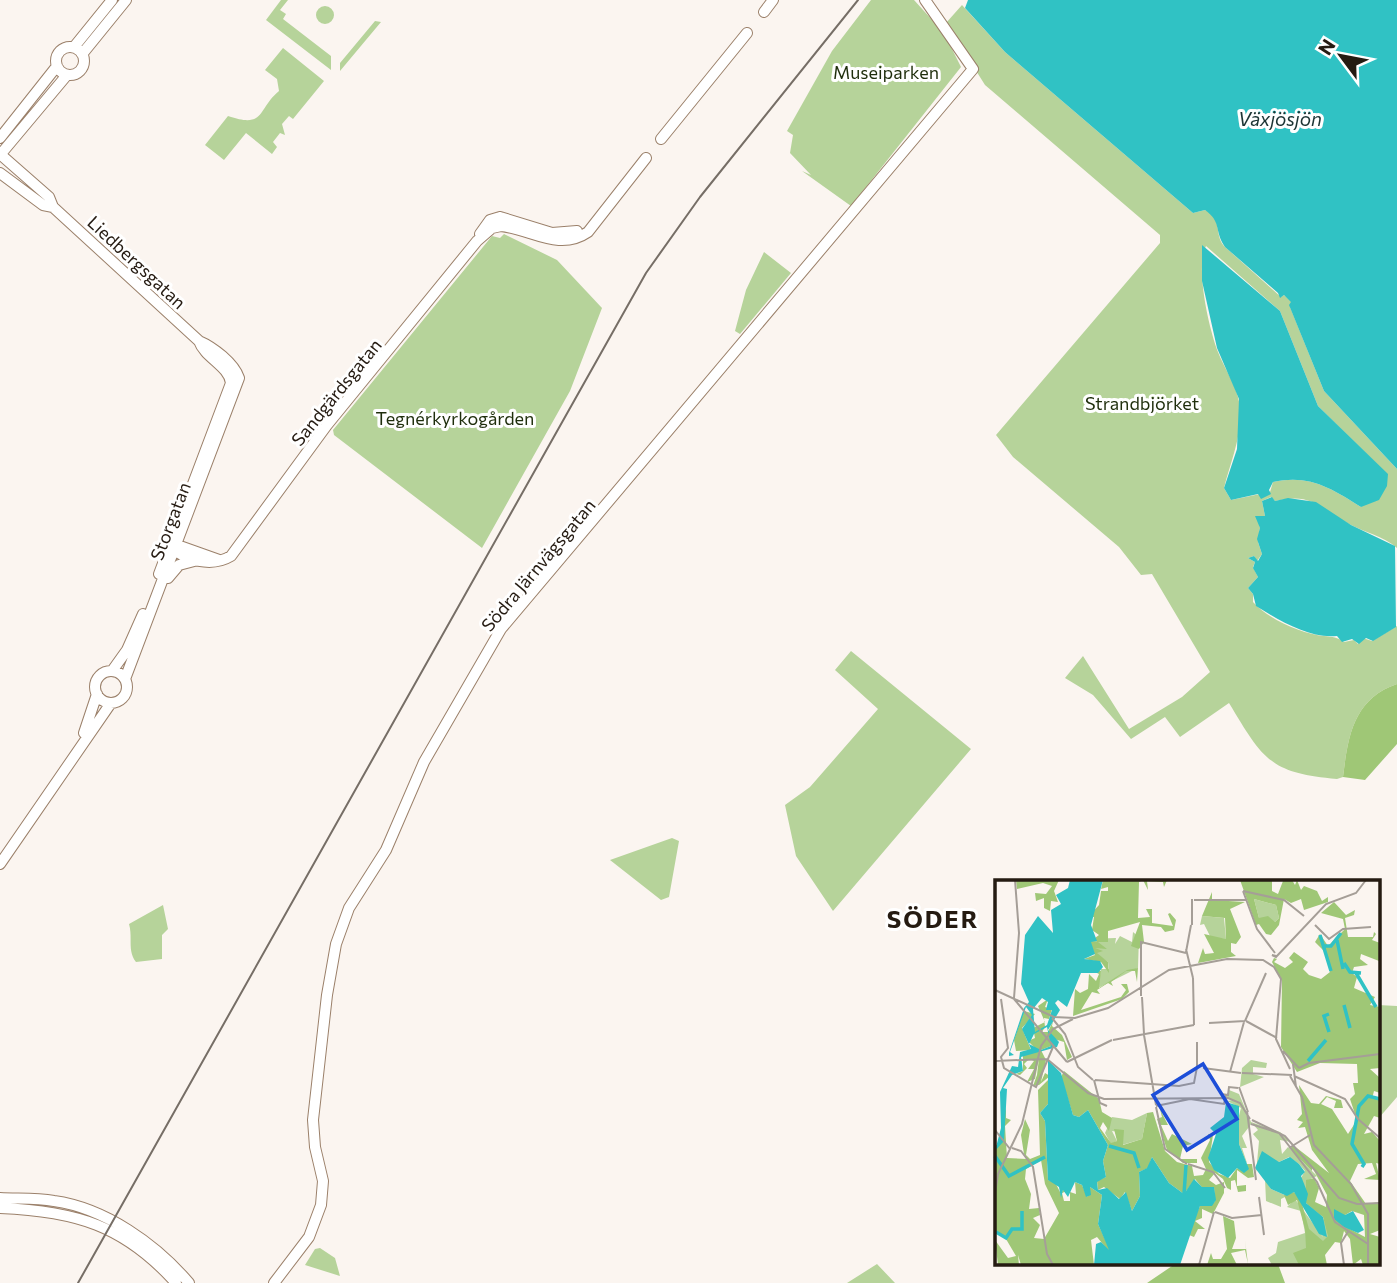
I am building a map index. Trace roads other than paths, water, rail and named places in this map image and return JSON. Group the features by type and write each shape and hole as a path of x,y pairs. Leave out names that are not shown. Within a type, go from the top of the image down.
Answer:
{"street":[{"path":"78,50 112,0"},
{"path":"0,138 57,66 59,52 78,50 126,0"},
{"path":"764,12 773,0"},
{"name":"Södra Järnvägsgatan","path":"274,1283 309,1237 321,1205 323,1181 313,1120 327,995 336,944 349,908 386,850 418,773 501,629 973,69 925,0"},
{"path":"661,139 747,33"},
{"path":"0,155 66,75 81,70 85,63 78,50"},
{"path":"57,66 66,75"},
{"name":"Liedbergsgatan","path":"0,155 49,197 53,207 199,341 202,350 234,375"},
{"name":"Sandgärdsgatan","path":"219,561 232,556 327,425 477,241 501,222 561,235 571,234 593,222 646,158"},
{"name":"Liedbergsgatan","path":"0,173 43,205 53,207"},
{"name":"Storgatan","path":"112,671 121,663 135,635 174,546 238,386 234,375"},
{"path":"174,546 219,561"},
{"path":"174,546 198,560 215,563 219,561"},
{"name":"Storgatan","path":"125,679 174,546"},
{"path":"160,590 177,567 198,560"},
{"path":"0,864 111,703 124,695 125,679 112,671 103,673 97,680 97,694 89,724 68,765"},
{"path":"97,694 111,703"},
{"path":"0,1198 53,1200 91,1212 139,1238 189,1283"},
{"path":"0,1208 57,1211 88,1220 132,1244 176,1283"}],"water":[{"name":"Växjösjön","path":"968,0 1397,0 1397,469 1324,391 1289,305 1291,302 1284,295 1280,298 1278,293 1225,247 1210,214 1205,210 1193,213 1005,52 965,8"},
{"path":"1202,245 1280,311 1318,406 1388,474 1387,486 1379,500 1361,507 1319,484 1286,480 1273,482 1269,490 1271,494 1261,499 1258,494 1231,500 1224,488 1237,449 1239,399 1217,348 1202,281"},
{"path":"1272,497 1275,501 1288,498 1316,502 1351,525 1395,546 1396,627 1373,641 1366,638 1359,644 1352,639 1342,642 1337,636 1316,635 1295,628 1256,606 1253,594 1248,588 1258,577 1253,568 1255,562 1248,558 1254,556 1258,561 1262,554 1257,539 1260,528 1255,516 1265,516 1262,501"}],"railway":[{"path":"78,1283 646,273 700,197 858,0"}],"district":[{"name":"SÖDER","path":"933,918"}],"park label":[{"name":"Museiparken","path":"886,72"},
{"name":"Strandbjörket","path":"1142,403"},
{"name":"Tegnérkyrkogården","path":"455,418"}]}
